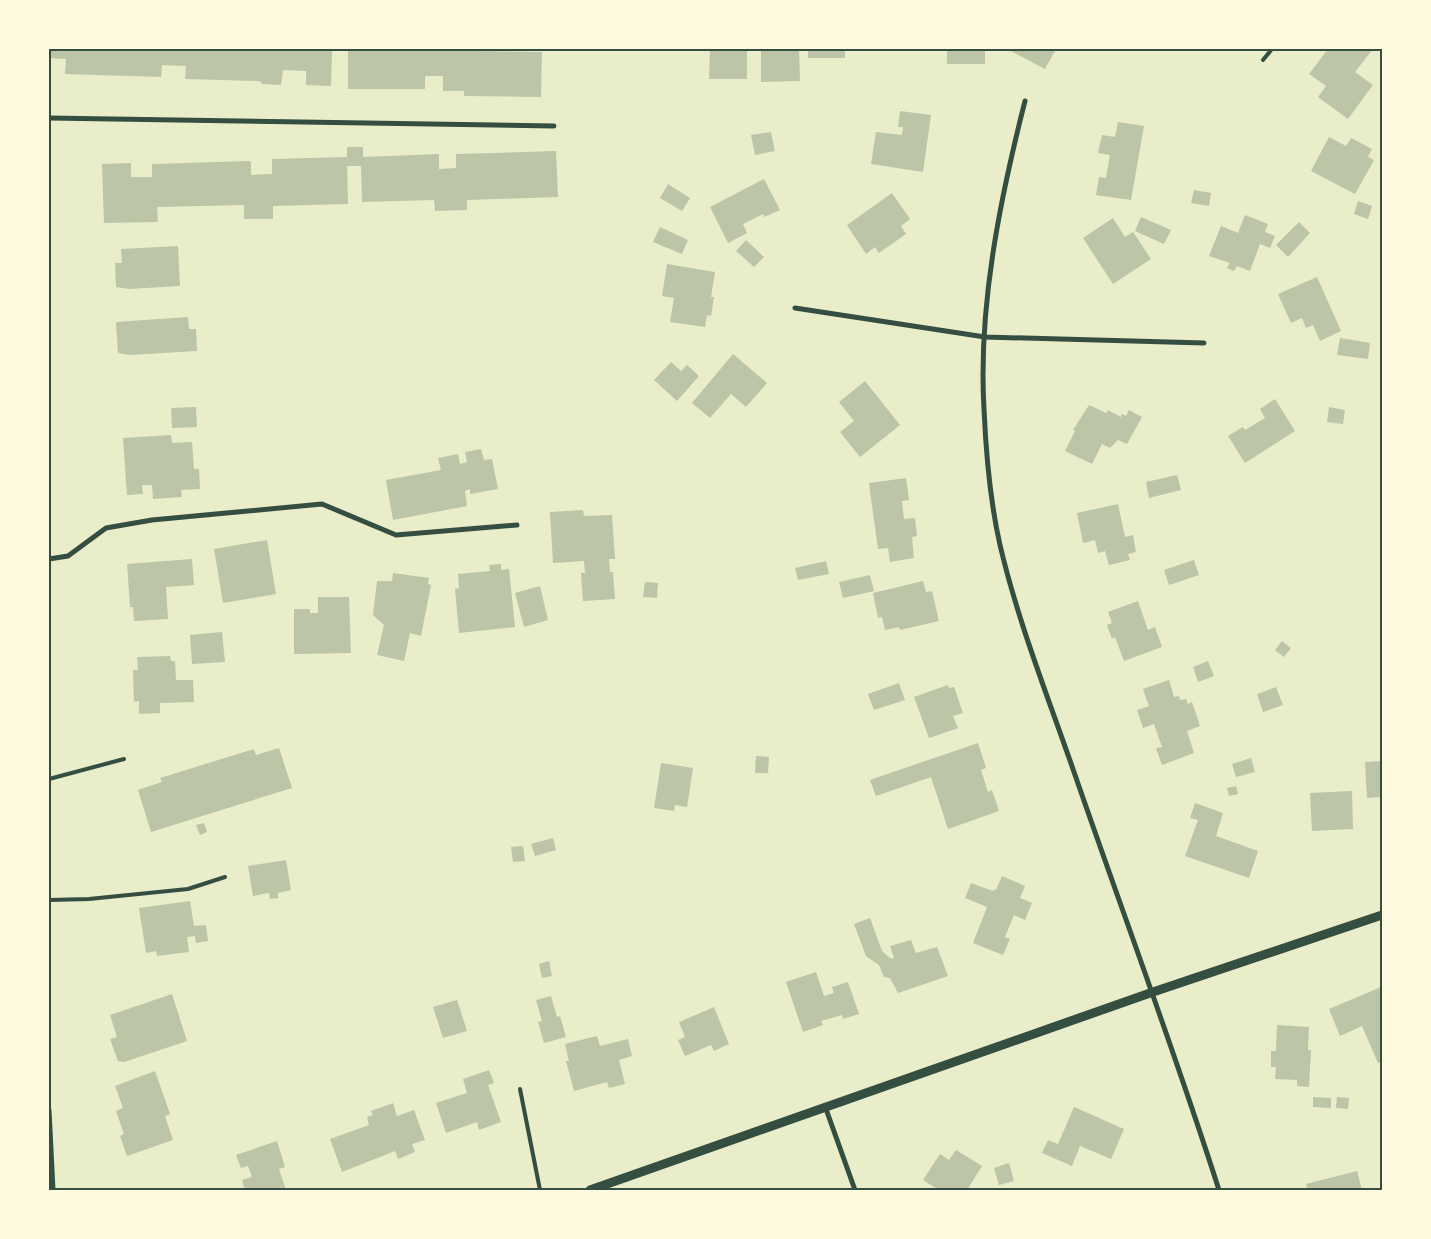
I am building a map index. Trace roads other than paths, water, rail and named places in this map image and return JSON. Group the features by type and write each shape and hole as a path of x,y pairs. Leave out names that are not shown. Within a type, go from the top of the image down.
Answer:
{"street":[{"path":"1024,101 1008,168 995,243 985,337 984,408 991,485 1000,543 1036,663 1127,926 1153,992 1219,1190"},
{"path":"49,118 554,126"},
{"path":"795,308 985,337 1204,343"},
{"path":"49,558 68,556 106,528 152,520 322,504 396,535 517,525"},
{"path":"590,1190 826,1109 1153,992 1382,915"},
{"path":"826,1109 855,1190"},
{"path":"49,1110 53,1190"}],"lane":[{"path":"1264,60 1272,49"},
{"path":"49,779 124,758"},
{"path":"49,900 89,900 188,889 225,877"},
{"path":"520,1089 540,1190"}]}
